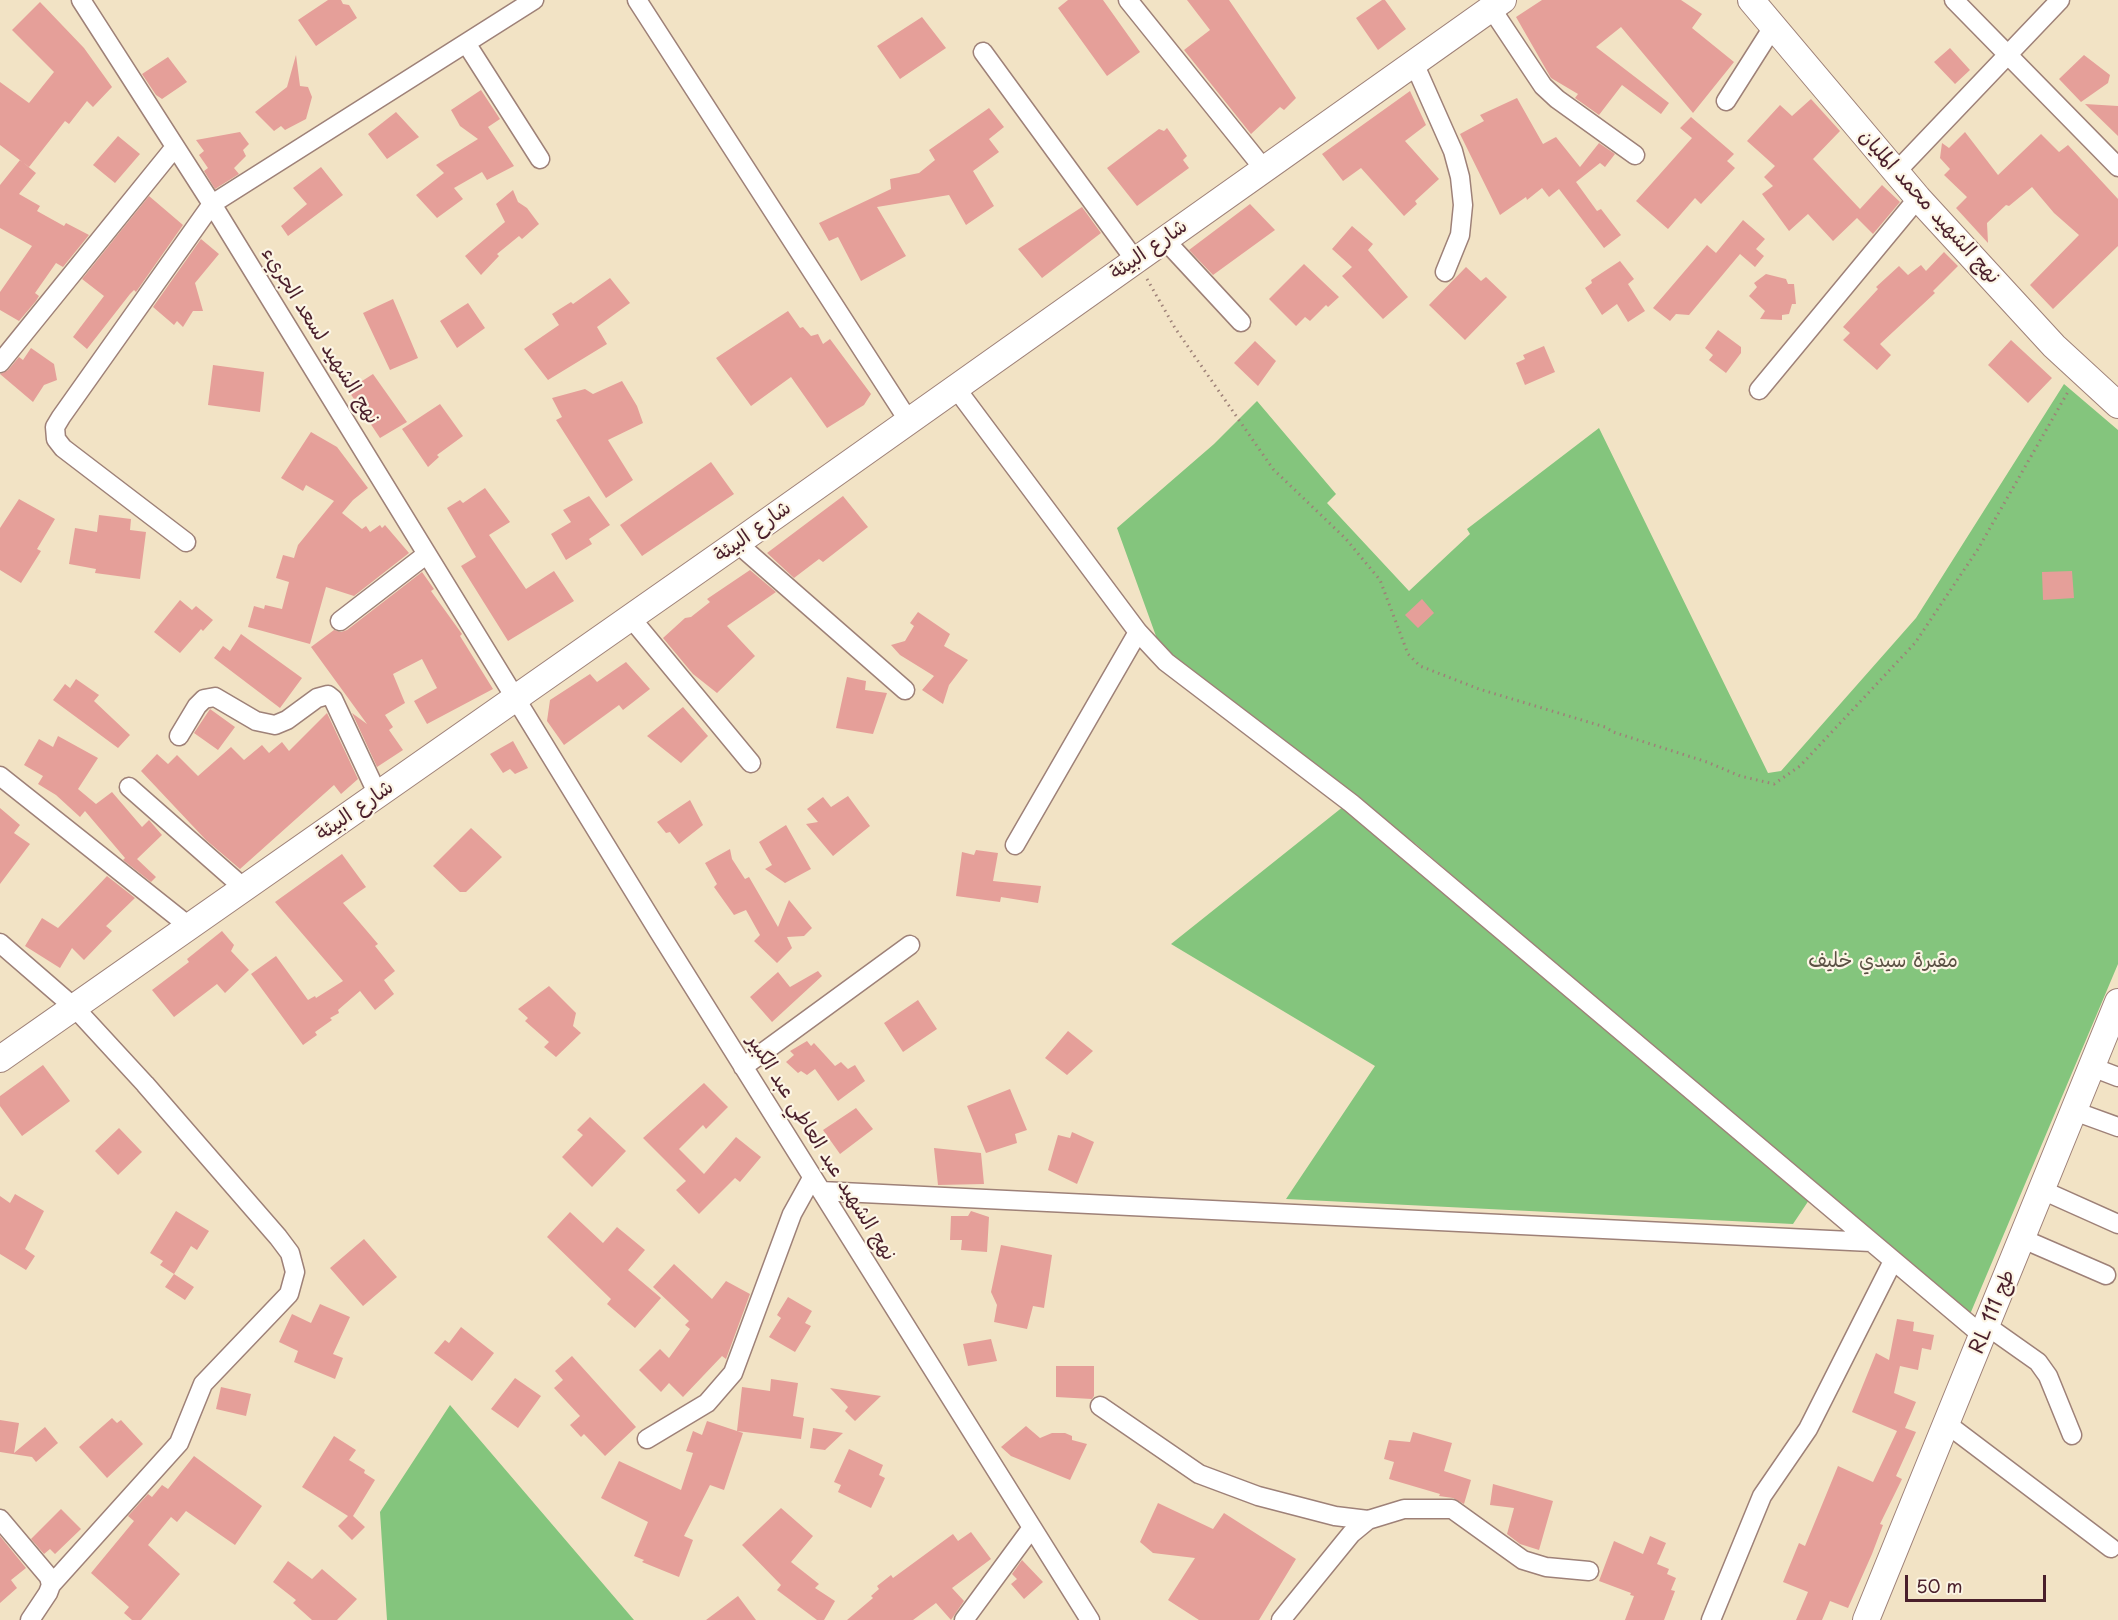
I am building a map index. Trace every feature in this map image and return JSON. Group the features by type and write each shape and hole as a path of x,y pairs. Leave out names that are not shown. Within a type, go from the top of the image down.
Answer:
{"street":[{"name":"نهج الشهيد لسعد الجريء","path":"81,0 212,204 516,698"},
{"path":"186,542 63,448 56,439 55,427 212,204 534,0"},
{"path":"637,0 908,420"},
{"path":"1128,0 1264,169"},
{"name":"نهج الشهيد محمد المليان","path":"1750,0 1918,198 2054,346 2118,405"},
{"path":"1954,0 2118,167"},
{"path":"1896,172 2060,0"},
{"path":"1497,4 1544,86 1557,99 1635,155"},
{"name":"شارع البيئة","path":"0,1059 631,618 1497,4"},
{"path":"1726,101 1773,27"},
{"path":"466,43 540,159"},
{"path":"983,52 1135,260"},
{"path":"1414,63 1453,151 1460,177 1463,205 1460,235 1445,272"},
{"path":"0,363 175,147"},
{"path":"1759,390 1918,198"},
{"path":"1164,239 1240,322"},
{"path":"955,387 1138,632 1166,662 1351,803 1893,1261 1985,1331 2038,1362 2048,1376 2072,1435"},
{"path":"737,543 905,690"},
{"path":"340,621 427,554"},
{"path":"631,618 751,763"},
{"path":"1015,845 1138,632"},
{"path":"179,736 204,699 215,697 256,721 275,725 287,720 317,698 328,695 333,699 378,795"},
{"name":"نهج الشهيد عبد العاطي عبد الكبير","path":"516,698 743,1067 1090,1620"},
{"path":"0,776 190,927"},
{"path":"129,787 244,889"},
{"path":"0,943 75,1008 145,1084 278,1237 290,1253 295,1272 289,1294 203,1384 179,1443 51,1584 30,1620"},
{"path":"743,1067 910,945"},
{"name":"RL طج 111","path":"1866,1620 2118,1002"},
{"path":"2092,1066 2118,1077"},
{"path":"2074,1111 2118,1127"},
{"path":"647,1438 707,1403 733,1374 792,1214 817,1184 1871,1242"},
{"path":"2042,1190 2118,1224"},
{"path":"2023,1239 2106,1275"},
{"path":"1711,1620 1762,1496 1808,1429 1893,1261"},
{"path":"1100,1406 1199,1474 1258,1496 1335,1516 1368,1520"},
{"path":"1947,1424 2111,1548"},
{"path":"1281,1620 1351,1534 1368,1520 1404,1509 1452,1509 1523,1560 1546,1567 1588,1571"},
{"path":"0,1519 41,1564 51,1584"},
{"path":"964,1620 1031,1529"}],"path":[{"path":"1135,260 1175,328 1273,469 1358,551 1380,580 1408,654 1420,666 1479,689 1605,726 1613,732 1707,762 1740,776 1774,784 1800,766 1915,643 1978,549 2079,370"}],"green space":[{"name":"مقبرة سيدي خليف","path":"2064,384 2118,430 2118,964 1968,1319 1417,845 1161,650 1117,528 1214,444 1257,401 1336,494 1327,503 1409,591 1470,534 1467,529 1599,428 1768,773 1781,771 1916,618"},
{"path":"1344,806 1809,1200 1793,1224 1286,1199 1375,1066 1171,944"},
{"path":"450,1405 634,1620 387,1620 380,1512"}],"building":[{"path":"328,0 341,0 343,4 349,5 357,18 316,46 298,20"},
{"path":"1068,0 1103,0 1140,52 1107,76 1058,8"},
{"path":"1187,0 1229,0 1296,98 1284,110 1280,107 1251,134 1184,50 1210,30"},
{"path":"1385,0 1406,29 1378,50 1356,18"},
{"path":"1542,0 1681,0 1702,14 1692,28 1734,62 1693,113 1621,27 1596,47 1669,103 1661,114 1622,85 1599,115 1575,98 1578,94 1551,78 1516,17"},
{"path":"40,2 84,48 112,87 93,107 87,101 69,124 65,121 29,167 0,145 0,82 29,103 54,72 12,30"},
{"path":"922,17 946,48 900,79 877,46"},
{"path":"1950,48 1970,70 1955,84 1934,62"},
{"path":"296,55 300,86 308,87 312,97 306,119 285,130 281,126 274,131 255,112 287,87"},
{"path":"2084,55 2110,75 2108,83 2081,102 2059,79"},
{"path":"168,57 187,82 162,99 156,95 142,74"},
{"path":"481,90 500,119 488,127 514,166 487,180 482,172 454,188 463,199 437,218 416,195 444,173 436,165 478,139 460,126 451,110"},
{"path":"1410,91 1426,125 1405,141 1439,179 1415,201 1417,204 1404,216 1361,168 1343,181 1322,154"},
{"path":"1517,98 1543,144 1556,137 1580,167 1599,143 1615,154 1605,167 1600,163 1576,182 1597,211 1601,209 1621,235 1604,248 1559,189 1549,197 1542,188 1527,200 1526,197 1500,215 1460,134 1484,121 1480,115"},
{"path":"1811,99 1840,131 1813,159 1860,209 1882,185 1900,202 1873,234 1857,218 1833,241 1808,214 1789,231 1762,194 1773,186 1764,177 1775,166 1747,141 1780,105 1792,116"},
{"path":"2085,104 2118,106 2118,136"},
{"path":"989,108 1004,127 989,139 999,152 973,171 994,206 966,225 949,195 877,207 906,256 861,281 838,237 829,241 819,223 891,189 890,179 919,173 935,160 929,150"},
{"path":"396,112 419,137 387,159 368,134"},
{"path":"1691,117 1734,154 1727,161 1735,168 1701,204 1695,198 1668,229 1636,201 1692,138 1680,128"},
{"path":"1167,128 1187,156 1183,160 1189,168 1137,206 1107,168 1159,129 1164,131"},
{"path":"240,132 249,144 243,150 246,156 234,168 239,174 215,189 204,171 208,168 199,155 204,151 196,140"},
{"path":"1965,132 1998,175 2041,134 2059,152 2068,145 2118,199 2118,246 2053,309 2030,285 2079,235 2054,213 2032,187 2009,206 2006,205 1987,223 1988,243 1956,208 1967,197 1944,175 1950,169 1940,158 1942,143 1949,148"},
{"path":"118,136 140,154 115,183 93,165"},
{"path":"20,160 36,173 19,194 40,206 37,211 64,226 66,223 89,235 63,267 56,263 35,293 39,296 36,301 19,321 0,310 0,292 32,246 0,228 0,185"},
{"path":"321,167 343,195 288,236 281,226 307,204 293,188"},
{"path":"513,190 518,202 527,208 539,224 522,239 519,236 497,254 499,256 481,275 465,256 505,222 496,204"},
{"path":"149,196 183,225 136,292 134,290 130,294 87,349 73,337 104,296 82,279"},
{"path":"1250,204 1275,230 1213,275 1189,250"},
{"path":"1082,207 1101,233 1042,278 1018,249"},
{"path":"1743,220 1765,239 1756,249 1764,256 1755,267 1740,254 1689,315 1676,314 1670,321 1653,308 1707,245 1716,253"},
{"path":"1352,226 1373,244 1368,250 1408,297 1383,319 1342,276 1352,267 1332,249"},
{"path":"201,239 219,254 195,283 203,311 193,311 183,327 177,321 174,325 153,307"},
{"path":"1944,252 1958,266 1933,291 1935,293 1880,344 1891,355 1877,370 1843,340 1850,333 1843,327 1878,289 1876,287 1899,266 1908,275 1921,265 1926,271"},
{"path":"1620,261 1634,279 1628,284 1645,311 1628,322 1617,304 1602,315 1585,288 1592,283 1591,280"},
{"path":"1304,264 1339,297 1328,307 1326,305 1310,321 1305,317 1296,326 1269,299"},
{"path":"1466,267 1481,281 1486,277 1507,297 1465,340 1429,305"},
{"path":"1766,274 1786,279 1788,284 1794,284 1796,304 1792,304 1789,314 1782,315 1782,320 1760,319 1765,311 1749,296 1757,287 1754,283"},
{"path":"610,278 630,303 597,327 607,344 548,380 524,349 559,325 552,314 571,302 573,304"},
{"path":"393,299 418,358 390,370 363,313"},
{"path":"468,303 485,328 457,348 440,321"},
{"path":"788,311 800,328 803,327 811,336 818,334 823,344 830,339 871,394 864,405 827,428 791,377 751,406 716,358"},
{"path":"1718,330 1741,347 1741,353 1726,373 1709,360 1713,355 1705,348"},
{"path":"2011,340 2052,378 2028,403 1988,365"},
{"path":"1255,341 1276,361 1258,386 1234,363"},
{"path":"1544,346 1555,372 1525,385 1516,363 1525,359 1523,355"},
{"path":"31,348 54,364 57,380 44,385 33,402 0,374 8,370 19,357 23,360"},
{"path":"213,365 264,372 260,412 208,405"},
{"path":"373,374 407,422 380,438 348,390"},
{"path":"622,381 637,406 643,423 608,440 633,480 606,498 556,420 562,417 552,398 585,389 593,394"},
{"path":"440,404 463,436 437,455 439,457 428,467 402,429"},
{"path":"311,432 337,447 368,488 342,513 362,529 366,526 370,532 380,525 382,528 385,525 409,553 354,596 326,587 310,644 248,627 254,606 264,609 265,605 282,609 289,582 276,578 283,555 294,558 298,545 334,501 306,485 303,491 281,478"},
{"path":"711,462 734,494 642,556 620,525"},
{"path":"485,488 510,522 489,535 526,589 554,571 574,601 508,641 461,566 476,557 447,508 460,500 463,503"},
{"path":"589,496 610,525 589,539 592,544 566,560 551,534 571,522 563,510"},
{"path":"843,496 868,527 823,562 819,559 794,578 767,553"},
{"path":"19,499 55,519 37,549 41,551 21,583 0,570 0,528"},
{"path":"99,515 131,519 130,530 146,532 140,579 95,573 96,569 69,564 75,528 97,532"},
{"path":"750,570 776,592 727,626 755,656 717,693 693,674 663,638 685,618 691,617 710,602 707,599"},
{"path":"2072,571 2074,598 2043,600 2042,572"},
{"path":"422,572 434,589 431,591 462,634 460,636 493,689 427,724 414,701 437,688 422,659 393,674 405,703 385,715 393,727 389,730 403,750 377,767 352,713 367,724 311,647 334,630 341,632 347,630"},
{"path":"1422,599 1434,613 1418,628 1405,615"},
{"path":"180,600 192,610 196,606 213,620 203,631 201,629 180,653 154,632"},
{"path":"918,612 950,634 944,646 968,660 949,685 943,704 922,690 934,676 900,655 891,645 905,641 914,626 910,623"},
{"path":"241,634 302,678 280,708 214,658 223,646 230,651"},
{"path":"626,662 650,689 623,710 619,705 564,745 547,721 550,700 590,674 597,682"},
{"path":"847,677 866,681 865,690 887,693 873,734 836,728"},
{"path":"76,679 99,695 94,701 130,735 118,748 53,700 65,684 70,688"},
{"path":"683,707 708,736 681,763 647,736"},
{"path":"210,709 235,727 218,750 194,733"},
{"path":"327,713 358,779 341,794 334,785 240,869 206,840 141,771 157,754 168,764 177,755 198,776 231,747 244,760 262,745 269,753 282,742 289,751"},
{"path":"58,736 98,758 78,789 96,804 112,792 142,827 149,820 162,835 137,859 156,877 151,882 123,860 125,858 85,811 80,817 56,795 38,784 43,776 24,765 39,739 53,747"},
{"path":"513,741 528,768 515,774 510,769 503,773 490,754"},
{"path":"848,796 870,826 833,856 806,824 818,822 807,809 823,797 831,807"},
{"path":"690,800 703,825 679,844 670,832 666,833 657,822"},
{"path":"0,808 20,825 14,833 30,844 0,884"},
{"path":"786,825 811,869 785,883 765,869 772,865 759,842"},
{"path":"471,828 502,857 466,892 460,892 433,866"},
{"path":"730,849 732,859 745,879 749,877 778,927 789,900 812,928 804,936 787,937 792,948 777,963 754,941 760,935 746,910 734,915 714,887 717,884 705,863"},
{"path":"976,850 998,853 993,881 1041,886 1038,903 1001,897 1000,902 956,896 962,852 974,855"},
{"path":"342,854 366,887 343,903 378,944 375,946 395,971 384,980 394,994 375,1010 360,991 338,1010 339,1013 330,1018 332,1020 315,1032 317,1035 303,1045 251,974 276,956 308,1000 315,996 316,998 343,981 275,902"},
{"path":"107,876 135,898 106,926 112,931 84,960 72,948 60,968 25,946 42,918 58,928"},
{"path":"222,931 234,945 231,951 249,970 225,993 217,984 174,1017 152,990 189,962 187,959"},
{"path":"818,971 822,976 772,1022 750,997 778,972 790,987"},
{"path":"549,986 576,1013 573,1026 581,1033 556,1057 544,1047 549,1042 525,1021 528,1018 518,1009"},
{"path":"918,1000 937,1029 903,1052 884,1023"},
{"path":"1068,1031 1093,1051 1067,1075 1045,1058"},
{"path":"807,1041 811,1046 814,1043 835,1066 841,1062 848,1069 855,1065 865,1081 838,1101 815,1069 807,1075 801,1071 798,1073 786,1062 794,1055 790,1051"},
{"path":"43,1065 70,1101 22,1136 0,1106 0,1096"},
{"path":"704,1083 728,1107 706,1129 703,1125 679,1149 704,1174 736,1137 761,1157 740,1182 735,1178 699,1214 676,1190 686,1181 643,1138"},
{"path":"1010,1089 1027,1130 1015,1134 1017,1143 986,1153 967,1106"},
{"path":"856,1108 873,1129 840,1154 823,1130"},
{"path":"590,1117 626,1151 592,1187 562,1157 583,1135 577,1130"},
{"path":"119,1128 142,1152 118,1175 95,1151"},
{"path":"1072,1132 1094,1142 1077,1184 1048,1170 1058,1135 1070,1138"},
{"path":"934,1148 981,1153 984,1184 938,1185"},
{"path":"15,1194 44,1211 25,1249 35,1256 26,1270 0,1254 0,1196 10,1203"},
{"path":"176,1211 209,1231 197,1250 191,1246 174,1274 160,1265 163,1261 150,1253"},
{"path":"971,1211 989,1217 987,1252 961,1250 962,1240 950,1240 951,1216 968,1216"},
{"path":"570,1212 603,1243 617,1227 645,1250 628,1270 661,1298 635,1328 607,1304 611,1299 547,1237"},
{"path":"364,1239 397,1277 363,1306 330,1268"},
{"path":"1001,1245 1052,1255 1044,1308 1033,1306 1027,1329 994,1322 997,1305 991,1292"},
{"path":"674,1264 712,1299 726,1281 750,1294 726,1359 722,1356 683,1397 669,1383 661,1392 639,1370 660,1349 669,1358 690,1329 685,1325 689,1321 653,1287"},
{"path":"174,1274 194,1287 185,1300 165,1287"},
{"path":"788,1297 812,1311 805,1323 811,1326 795,1352 769,1337 781,1318 777,1315"},
{"path":"320,1304 350,1317 333,1354 343,1358 335,1379 294,1362 298,1351 279,1342 292,1314 311,1323"},
{"path":"1897,1319 1914,1322 1913,1331 1934,1335 1931,1350 1922,1348 1918,1370 1900,1366 1894,1393 1916,1402 1905,1428 1916,1432 1896,1476 1902,1479 1880,1524 1883,1525 1872,1554 1848,1608 1830,1601 1822,1620 1796,1620 1808,1592 1783,1582 1799,1543 1805,1546 1838,1466 1873,1482 1897,1431 1852,1412 1876,1353 1889,1360"},
{"path":"461,1327 494,1353 472,1381 434,1353 445,1340 449,1343"},
{"path":"991,1339 997,1361 968,1366 963,1344"},
{"path":"572,1356 636,1427 605,1456 584,1434 581,1437 570,1425 580,1416 554,1388 563,1380 555,1371"},
{"path":"1056,1366 1094,1366 1094,1396 1092,1399 1056,1397"},
{"path":"515,1378 541,1396 518,1428 491,1409"},
{"path":"771,1379 798,1383 793,1416 804,1418 801,1439 737,1431 742,1387 770,1391"},
{"path":"221,1387 251,1394 246,1416 216,1409"},
{"path":"830,1388 881,1396 855,1421 845,1411 848,1407"},
{"path":"112,1418 117,1423 121,1420 143,1444 107,1478 79,1447"},
{"path":"0,1420 19,1423 14,1453 45,1427 58,1443 36,1462 32,1457 0,1452"},
{"path":"707,1421 743,1433 724,1490 710,1485 684,1536 693,1540 679,1577 642,1562 644,1560 634,1556 648,1522 601,1498 619,1461 681,1490 693,1453 686,1451 693,1431 702,1435"},
{"path":"1026,1426 1040,1438 1052,1433 1065,1433 1072,1436 1072,1440 1087,1444 1070,1480 1011,1456 1001,1447"},
{"path":"813,1428 843,1433 825,1450 810,1448"},
{"path":"1413,1432 1452,1443 1444,1471 1471,1480 1464,1504 1453,1498 1439,1496 1440,1494 1389,1479 1394,1462 1384,1459 1389,1440 1410,1442"},
{"path":"334,1436 356,1450 349,1460 365,1470 364,1473 375,1480 353,1516 365,1527 352,1540 338,1526 348,1516 302,1487"},
{"path":"849,1449 883,1465 879,1475 885,1478 871,1508 838,1492 841,1485 834,1482"},
{"path":"194,1456 262,1506 235,1545 186,1511 177,1522 171,1517 148,1545 180,1574 141,1620 132,1620 124,1613 129,1607 91,1573 134,1521 128,1516 148,1494 152,1497 162,1485 168,1489"},
{"path":"1493,1484 1553,1501 1539,1550 1520,1544 1507,1534 1514,1508 1490,1505"},
{"path":"1158,1503 1213,1529 1224,1513 1296,1559 1259,1620 1199,1620 1168,1600 1195,1558 1153,1553 1140,1542"},
{"path":"781,1508 813,1536 791,1562 819,1584 815,1588 835,1601 824,1620 817,1620 777,1590 781,1585 742,1545"},
{"path":"61,1509 81,1529 55,1554 50,1549 44,1554 31,1539"},
{"path":"971,1532 991,1559 952,1588 964,1601 951,1620 936,1603 913,1620 847,1620 873,1598 871,1596 879,1589 877,1586 891,1575 893,1578 953,1534 958,1541"},
{"path":"0,1536 26,1568 11,1580 17,1588 0,1603"},
{"path":"1650,1536 1666,1543 1657,1564 1669,1569 1667,1574 1676,1578 1671,1590 1675,1591 1664,1620 1625,1620 1634,1596 1599,1581 1614,1541 1643,1554"},
{"path":"1022,1560 1043,1582 1024,1599 1011,1584 1017,1579 1012,1574"},
{"path":"288,1561 312,1579 322,1569 357,1599 337,1620 312,1620 293,1603 296,1600 273,1582"},
{"path":"738,1596 756,1620 706,1620"}]}
